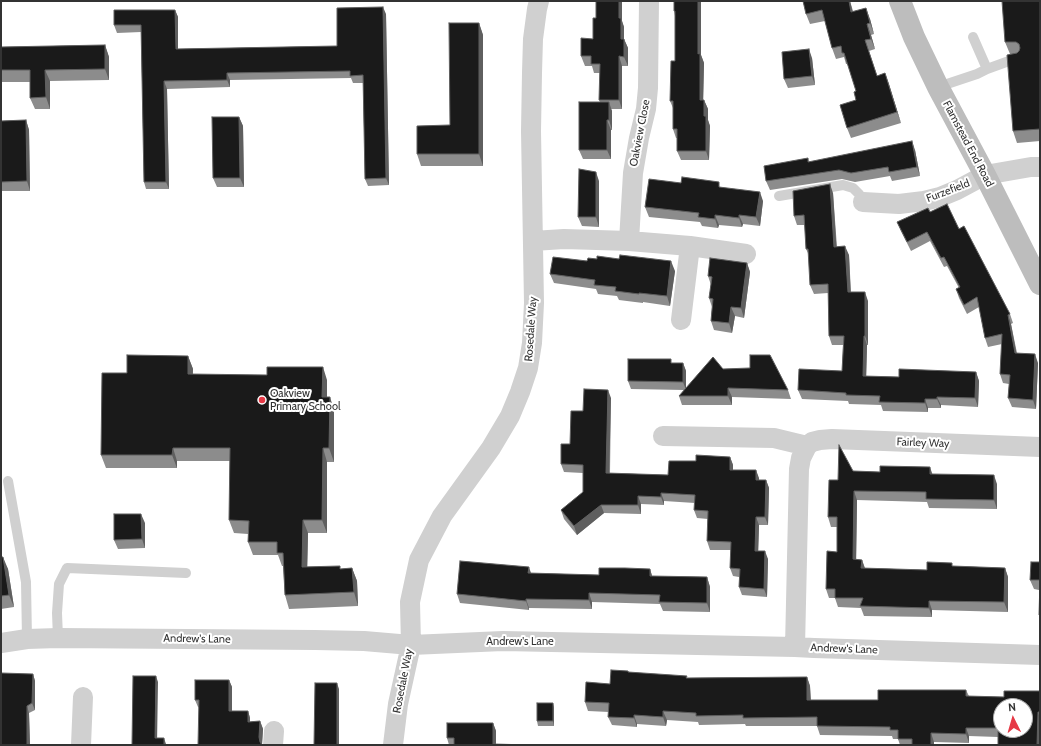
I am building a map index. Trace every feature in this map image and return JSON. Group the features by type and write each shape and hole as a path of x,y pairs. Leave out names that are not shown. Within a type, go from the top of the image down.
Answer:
{"main road":[{"name":"Flamstead End Road","path":"900,1 914,37 938,87 985,175 1040,284"}],"street":[{"name":"Rosedale Way","path":"393,745 398,704 411,645 410,602 419,560 442,516 492,448 510,416 528,368 532,343 534,303 533,39 539,1"},
{"name":"Oakview Close","path":"630,241 633,173 638,138 646,109 648,88 649,1"},
{"name":"Furzefield","path":"863,202 899,204 924,201 940,197 985,175 1031,167 1040,167"},
{"path":"533,241 564,239 630,241 690,246 746,254"},
{"path":"682,320 690,246"},
{"path":"663,436 774,438 807,446 803,452 799,469 795,647"},
{"name":"Fairley Way","path":"807,446 812,442 832,439 1040,447"},
{"name":"Andrew's Lane","path":"1,643 27,639 58,638 315,640 364,641 411,645 503,641 795,647 1040,655"},
{"path":"81,745 83,697"}],"lane":[{"path":"973,37 987,69"},
{"path":"938,87 977,74 1009,61 1018,60"},
{"path":"779,196 843,185 853,188 859,194 863,202"},
{"path":"8,481 26,582 27,639"},
{"path":"58,638 57,613 59,584 67,568 186,573"}],"building":[{"path":"596,1 619,1 621,39 624,39 624,57 619,56 619,100 599,100 600,64 591,64 591,56 581,56 581,38 593,39 593,18 596,18"},
{"path":"674,1 698,1 700,100 704,100 704,116 706,116 706,151 677,151 677,129 673,129 673,101 670,101 671,61 675,61"},
{"path":"803,1 849,1 851,12 866,8 870,23 867,24 871,39 865,40 877,76 885,73 897,112 847,128 840,105 856,100 854,92 856,91 844,53 842,53 841,46 832,48 822,10 806,14"},
{"path":"1002,1 1040,1 1040,129 1013,131 1007,55 1017,53 1020,48 1019,44 1016,42 1005,42"},
{"path":"383,7 386,178 365,179 363,75 350,76 350,71 227,73 227,80 164,81 166,182 144,182 141,25 114,25 114,10 175,10 176,49 337,46 337,8"},
{"path":"449,23 479,23 479,154 417,154 417,126 450,125"},
{"path":"105,45 105,69 45,70 46,97 30,98 30,70 1,70 1,47"},
{"path":"809,49 812,76 784,79 782,52"},
{"path":"579,102 609,102 609,120 607,120 607,150 579,150"},
{"path":"212,117 239,117 240,178 213,178"},
{"path":"26,120 27,181 1,182 1,121"},
{"path":"912,141 917,167 889,172 888,167 851,173 839,170 766,181 764,166 808,158 808,162"},
{"path":"579,169 596,172 596,217 578,217"},
{"path":"682,177 719,182 719,187 760,192 756,217 739,215 739,218 715,215 715,219 698,217 699,213 645,207 649,179 681,183"},
{"path":"830,184 834,247 845,246 848,292 865,292 863,376 899,377 899,369 976,372 975,398 937,397 937,399 925,399 925,403 879,402 880,396 846,395 846,393 798,390 799,369 842,371 844,336 829,336 828,284 810,285 804,215 794,216 793,191"},
{"path":"947,204 959,229 964,226 1010,314 1008,315 1015,353 1035,354 1033,400 1008,398 1010,375 1000,374 1002,334 985,338 977,297 964,305 956,289 960,287 944,257 941,258 927,232 907,242 897,222 928,208 930,212"},
{"path":"620,255 671,261 667,296 615,291 616,287 594,285 595,280 550,274 553,257 587,261 588,258 597,259 597,256 619,259"},
{"path":"710,258 747,263 741,308 731,307 729,323 711,321 713,299 709,298 712,277 708,276"},
{"path":"127,355 188,356 188,374 267,375 267,367 323,367 322,397 330,397 329,448 323,448 322,520 303,520 302,567 340,566 340,569 352,568 354,592 285,595 283,553 277,553 277,542 248,542 249,521 229,520 230,448 173,448 172,455 101,455 102,373 127,373"},
{"path":"750,355 770,355 788,390 728,388 728,396 679,396 713,357 723,369 750,368"},
{"path":"628,359 671,359 671,363 683,363 683,382 628,381"},
{"path":"584,389 608,390 606,473 668,475 669,461 696,461 696,455 730,457 730,470 756,470 756,480 766,480 765,517 756,517 755,551 765,551 764,589 739,587 740,569 730,568 731,542 707,541 708,511 694,510 695,495 661,493 661,497 638,496 638,505 601,505 574,526 561,510 583,492 583,465 561,464 561,444 570,444 571,411 583,411"},
{"path":"839,445 853,471 880,472 880,466 930,467 930,474 994,475 994,500 926,499 926,492 854,491 853,559 862,560 861,568 927,570 927,562 952,563 952,566 1005,568 1004,602 929,601 929,608 860,606 863,598 835,598 835,589 826,589 827,551 837,552 837,517 828,517 829,480 838,480"},
{"path":"114,514 141,514 142,539 114,540"},
{"path":"1,557 3,557 9,595 1,596"},
{"path":"460,561 529,567 528,573 599,575 599,568 625,568 650,569 650,576 707,577 707,603 659,602 660,595 589,593 589,600 526,599 526,601 457,594"},
{"path":"1031,562 1040,562 1040,580 1030,580"},
{"path":"1040,580 1040,615 1039,615"},
{"path":"611,670 687,676 686,678 807,677 807,700 878,700 878,690 966,690 966,696 1004,697 1004,691 1040,691 1037,745 998,745 998,738 1033,738 1033,698 993,698 993,728 966,728 966,734 931,733 931,745 912,745 912,739 898,739 898,730 890,730 890,727 817,726 817,717 743,718 743,715 696,716 696,713 663,711 663,717 634,715 634,718 608,717 609,703 585,702 586,682 610,684"},
{"path":"1,673 33,674 32,703 27,706 27,745 1,745"},
{"path":"133,676 156,676 155,738 164,738 164,745 132,745"},
{"path":"195,680 229,680 229,711 248,711 248,722 260,721 259,737 262,745 198,745 199,700 195,700"},
{"path":"315,683 337,683 337,745 314,745"},
{"path":"537,703 553,703 553,721 537,721"},
{"path":"447,723 493,723 493,744 530,745 454,745 454,738 447,738"}],"place":[{"name":"Oakview Primary School","path":"262,400"}]}
